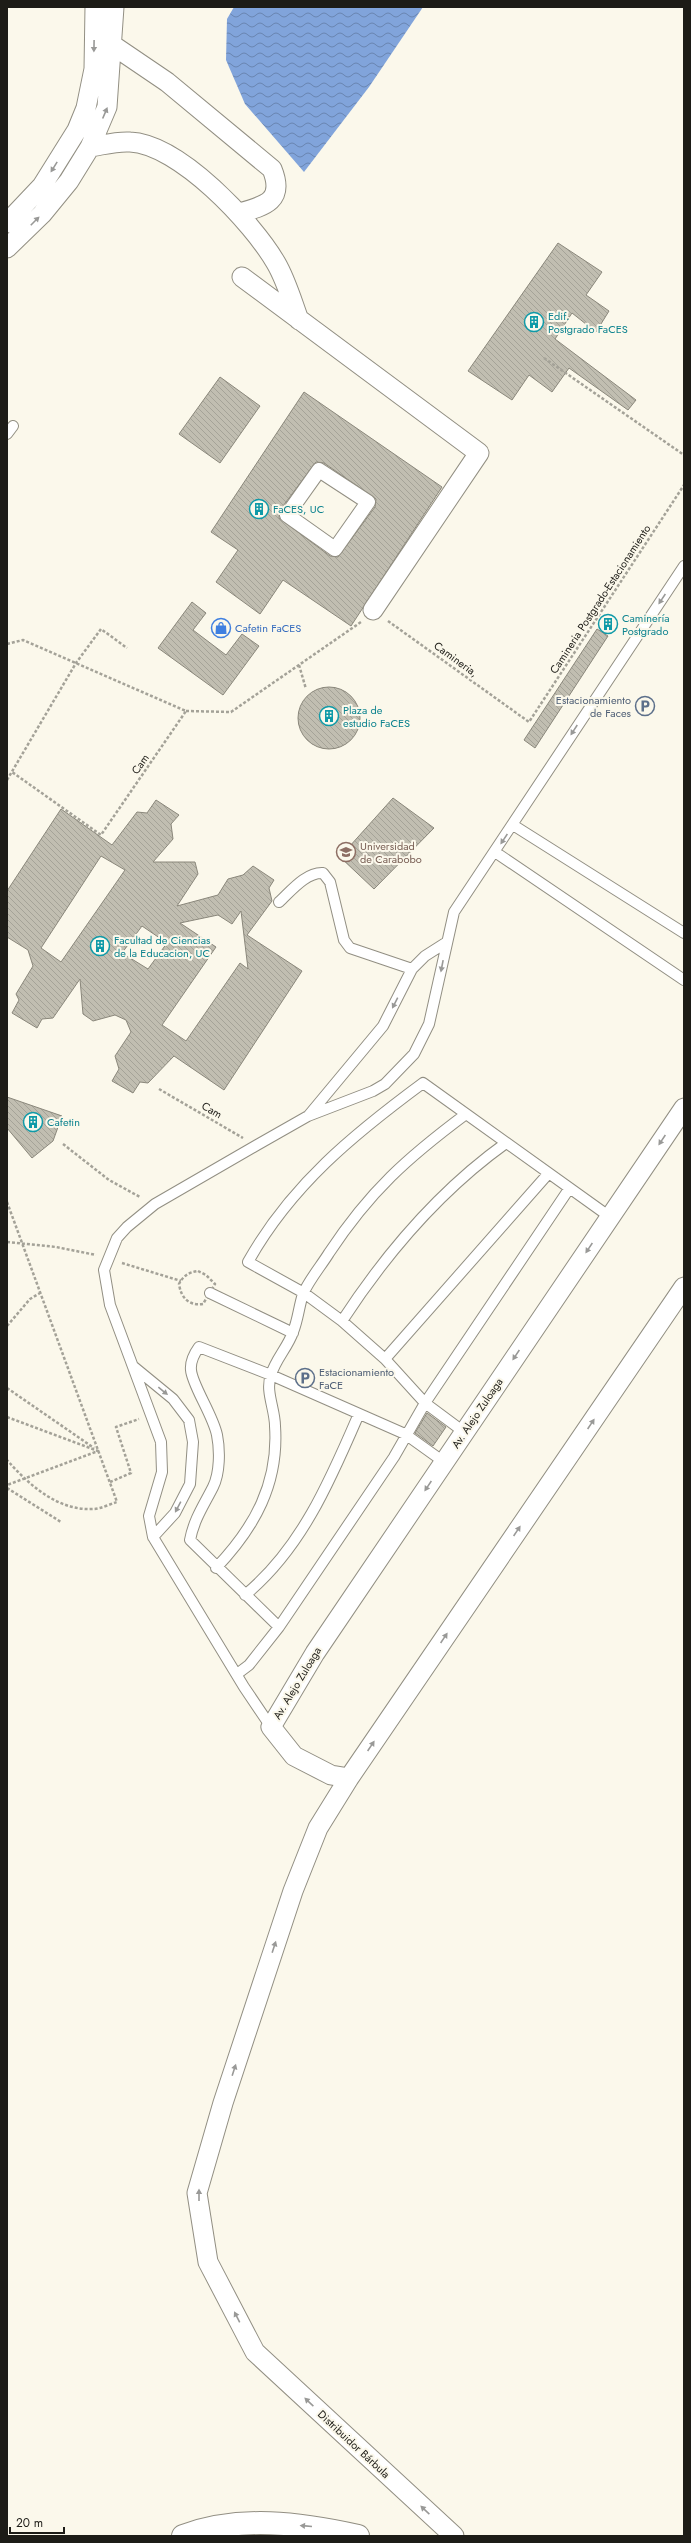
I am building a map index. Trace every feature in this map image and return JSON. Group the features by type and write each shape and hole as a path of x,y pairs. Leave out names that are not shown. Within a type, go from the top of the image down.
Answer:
{"highway":[{"path":"183,2536 221,2524 260,2523 309,2526 358,2536"}],"street":[{"path":"7,223 42,186 77,130 86,108 94,69 95,7"},
{"path":"7,248 42,214 65,186 90,146 107,107 114,7"},
{"path":"112,44 167,82 272,169 277,182 274,197 264,206 239,213"},
{"path":"90,146 130,142 160,150 191,170 239,213 276,264 299,320"},
{"path":"242,277 479,453 377,613"},
{"path":"319,470 368,502 335,549 287,515 319,470"},
{"name":"Av. Alejo Zuloaga","path":"349,1778 331,1775 294,1756 271,1727 315,1654 684,1108"},
{"path":"349,1778 684,1287"},
{"name":"Distribuidor Bárbula","path":"349,1778 318,1828 292,1891 223,2103 197,2193 208,2262 255,2352 454,2536"}],"lane":[{"path":"7,434 13,426"},
{"path":"271,1727 153,1537 149,1516 158,1487 163,1457 161,1442 110,1305 104,1270 117,1238 127,1226 155,1204 308,1116 373,1091 406,1065 423,1040 429,1024 454,912 684,566"},
{"path":"513,825 684,933"},
{"path":"495,852 684,980"},
{"path":"279,902 300,883 318,873 322,873 330,882 344,940 350,948 412,969"},
{"path":"308,1116 383,1026 412,969 425,956 447,942"},
{"path":"464,1432 425,1403 385,1359 342,1321 304,1293 248,1262 276,1216 292,1196 348,1142 424,1083 548,1174 610,1217"},
{"path":"216,1568 243,1539 254,1523 272,1478 276,1443 269,1390 270,1375 293,1333 304,1293 336,1243 385,1181 405,1161 466,1114"},
{"path":"342,1321 382,1262 410,1229 474,1166 506,1143"},
{"path":"385,1359 548,1174"},
{"path":"237,1674 249,1665 279,1628 394,1457 405,1434 425,1403 569,1189"},
{"path":"210,1293 293,1333"},
{"path":"279,1628 216,1568 190,1540 192,1526 202,1504 214,1486 218,1451 214,1422 191,1371 192,1361 199,1347 270,1375 358,1416 405,1434 444,1462"},
{"path":"133,1366 173,1399 189,1420 193,1442 190,1484 175,1513 153,1537"},
{"path":"245,1595 274,1566 311,1516 328,1486 358,1416"}],"path":[{"path":"544,358 684,455"},
{"name":"Camineria Postgrado-Estacionamiento","path":"529,722 684,485"},
{"path":"7,644 23,640 186,711 231,712 371,615 377,613"},
{"name":"Camineria,","path":"377,613 529,722"},
{"path":"7,780 76,664 101,629 127,648"},
{"path":"299,665 306,689"},
{"name":"Cam","path":"12,772 101,835 186,711"},
{"name":"Cam","path":"159,1089 257,1145"},
{"path":"63,1144 109,1180 155,1204"},
{"path":"7,1202 117,1502 94,1509 72,1508 39,1492 23,1478 7,1460"},
{"path":"7,1326 30,1299 40,1293"},
{"path":"7,1388 98,1451"},
{"path":"110,1482 131,1472 116,1427 151,1414"},
{"path":"7,1417 98,1451"},
{"path":"7,1485 98,1451"},
{"path":"7,1488 61,1522"}],"water":[{"path":"234,7 423,7 369,87 304,172 245,104 226,60 227,19"}],"building":[{"name":"Edif. Postgrado FaCES","path":"558,243 602,272 586,295 609,311 596,332 572,313 555,339 636,400 628,410 569,368 552,392 529,375 512,400 468,371"},
{"path":"220,377 260,406 220,463 179,434"},
{"name":"FaCES, UC","path":"304,392 442,487 351,626 283,580 260,614 216,582 238,550 211,532","holes":["316,462 324,463 376,499 375,507 338,557 330,556 279,518 280,510"]},
{"path":"192,602 206,613 193,630 226,655 242,634 259,646 223,695 158,648"},
{"path":"597,629 608,636 535,748 524,740"},
{"name":"Plaza de estudio FaCES","path":"323,687 335,687 351,696 358,706 360,718 358,730 351,740 335,749 323,749 312,744 303,735 298,724 298,712 303,701 312,692"},
{"path":"393,798 434,828 374,889 340,857"},
{"name":"Facultad de Ciencias de la Educacion, UC","path":"156,800 179,815 171,824 173,839 153,862 195,862 198,874 177,906 218,895 228,879 243,875 253,866 274,880 269,888 272,901 247,935 302,971 224,1090 174,1056 148,1083 140,1082 133,1093 112,1081 119,1069 115,1056 131,1032 126,1020 115,1015 93,1021 83,1014 80,979 53,1018 42,1019 37,1028 12,1013 19,1000 16,994 33,966 28,950 7,937 7,891 61,809 112,845 137,812 147,813","holes":["101,856 125,870 61,962 41,948","241,911 248,969 240,963 186,1041 162,1025 216,947 180,923 218,915 232,924","142,926 167,943 148,969 122,953"]},
{"name":"Cafetin","path":"7,1097 62,1116 53,1141 32,1158 7,1128"},
{"path":"427,1413 446,1427 433,1446 415,1433"}],"place":[{"name":"Edif. Postgrado FaCES","path":"534,322"},
{"name":"FaCES, UC","path":"259,509"},
{"name":"Caminería Postgrado","path":"608,624"},
{"name":"Cafetin FaCES","path":"221,628"},
{"name":"Estacionamiento de Faces","path":"645,706"},
{"name":"Plaza de estudio FaCES","path":"329,716"},
{"name":"Universidad de Carabobo","path":"346,852"},
{"name":"Facultad de Ciencias de la Educacion, UC","path":"100,946"},
{"name":"Cafetin","path":"33,1122"},
{"name":"Estacionamiento FaCE","path":"305,1378"}]}
